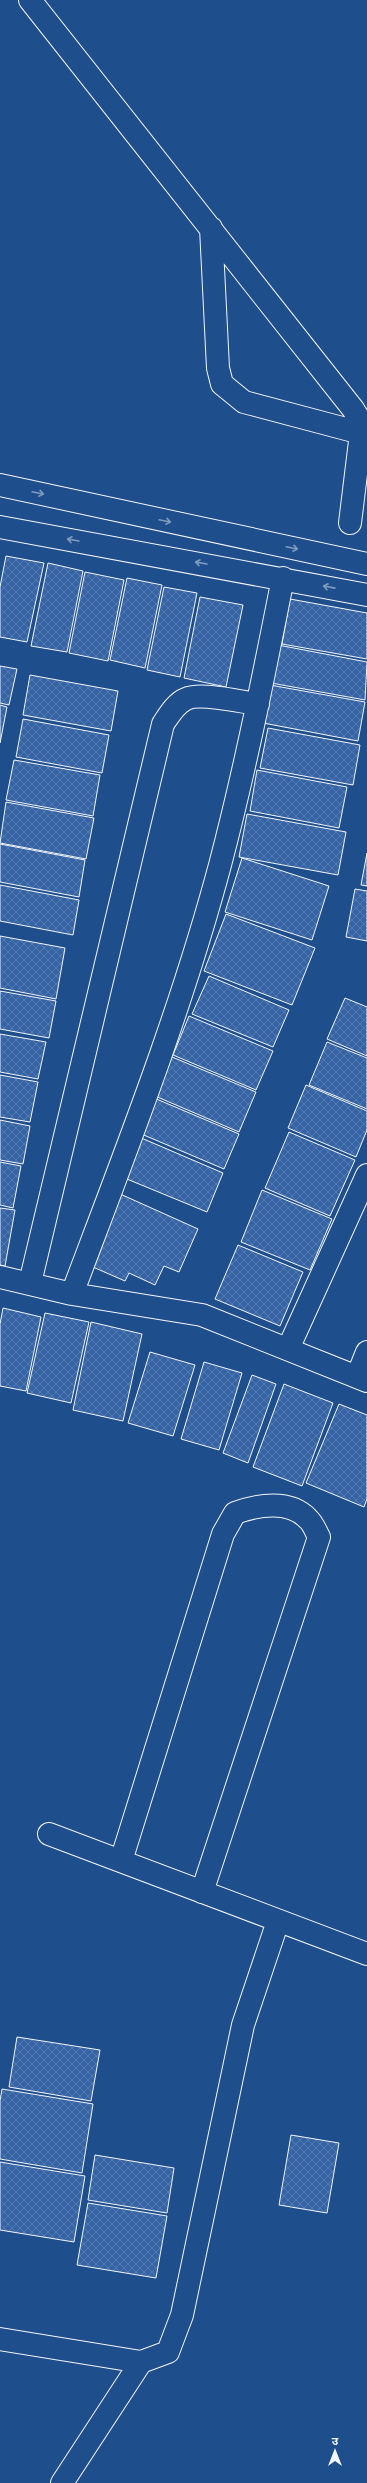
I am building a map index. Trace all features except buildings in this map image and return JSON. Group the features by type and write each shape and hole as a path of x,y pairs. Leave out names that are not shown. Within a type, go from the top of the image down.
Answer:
{"street":[{"path":"30,0 353,409 360,422 360,433 350,523"},
{"path":"211,228 218,368 222,384 244,402 360,433"},
{"path":"0,485 367,564"},
{"path":"0,527 283,578 367,595"},
{"path":"72,1294 164,1048 220,865 258,704 283,578"},
{"path":"30,1283 163,724 172,710 186,698 201,697 258,704"},
{"path":"288,1349 367,1175"},
{"path":"0,1277 72,1294 202,1315 362,1379 367,1352"},
{"path":"121,1861 223,1534 235,1513 254,1506 290,1507 308,1518 319,1537 202,1892"},
{"path":"49,1834 367,1954"},
{"path":"0,2339 141,2362 168,2352 182,2315 243,2025 278,1921"},
{"path":"62,2483 141,2362"}]}
